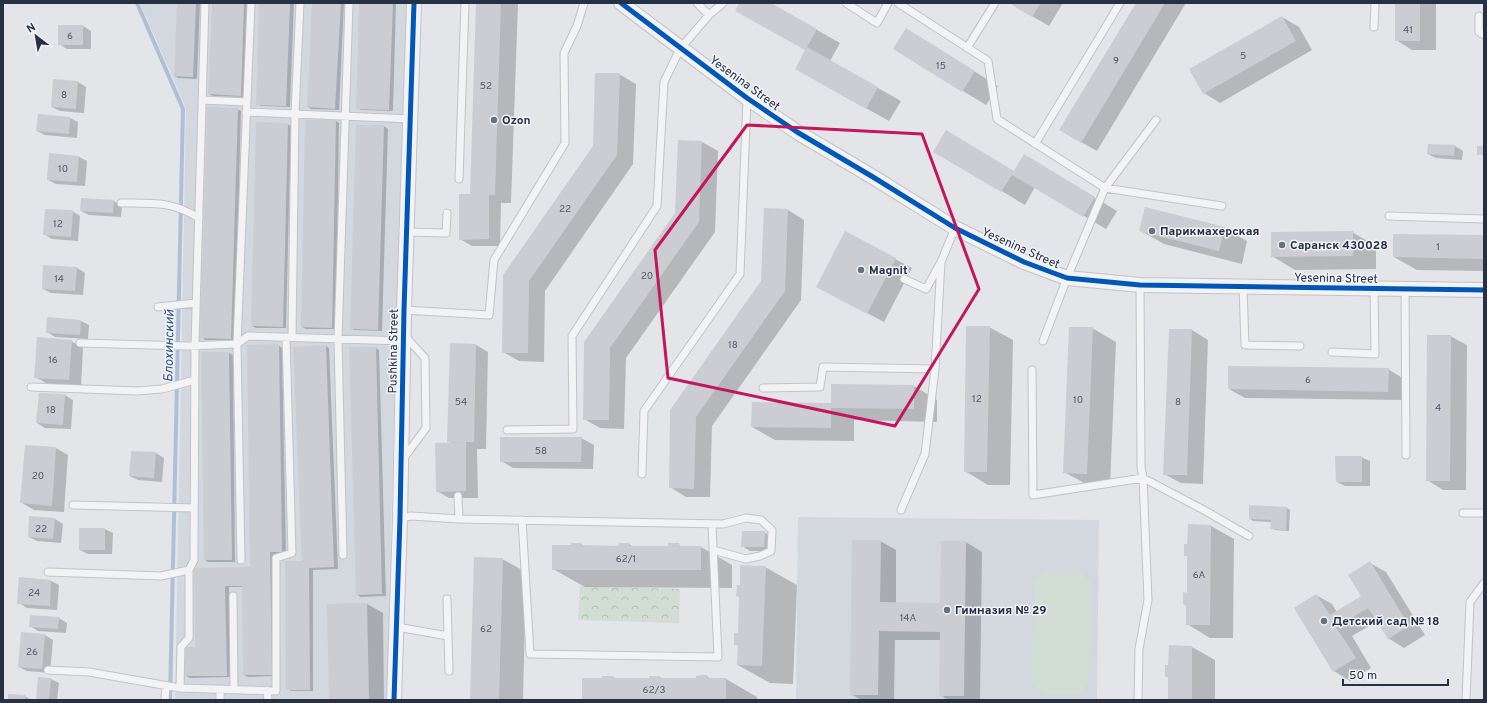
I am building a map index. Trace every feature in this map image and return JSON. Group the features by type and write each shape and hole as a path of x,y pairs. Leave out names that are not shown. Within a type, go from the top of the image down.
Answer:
{"street":[{"name":"Pushkina Street","path":"394,700 414,3"},
{"name":"Yesenina Street","path":"621,3 680,49 797,132 955,228 1024,262 1066,278 1140,285 1484,290"}],"lane":[{"path":"48,572 161,576 185,571 194,560 195,345 193,303 199,218 205,3"},
{"path":"241,560 238,344 251,3"},
{"path":"48,670 89,672 178,687 276,690 276,558 292,553 289,337 300,3"},
{"path":"343,555 338,339 349,3"},
{"path":"459,179 465,3"},
{"path":"404,310 489,315 494,260 565,143 564,53 577,26 584,3"},
{"path":"697,3 710,15"},
{"path":"507,430 573,429 572,336 657,206 664,82 680,49 710,15 723,3"},
{"path":"846,3 877,23 888,3"},
{"path":"898,3 988,61 997,119 1105,188 1222,206"},
{"path":"967,48 995,3"},
{"path":"1036,144 1120,3"},
{"path":"1374,27 1375,3"},
{"path":"1478,16 1479,32 1484,35"},
{"path":"642,474 644,411 740,274 747,98"},
{"path":"202,100 247,102"},
{"path":"246,112 411,119"},
{"path":"1043,341 1066,278 1105,188 1156,120"},
{"path":"121,203 170,205 199,218"},
{"path":"407,232 446,233 447,213"},
{"path":"1389,216 1484,219"},
{"path":"904,279 926,289 941,262 955,228"},
{"path":"901,510 926,454 935,369 941,262"},
{"path":"1138,700 1139,649 1148,600 1143,478 1141,466 1140,285"},
{"path":"1243,287 1245,344 1300,346"},
{"path":"1332,352 1375,354 1374,289"},
{"path":"1405,289 1406,455"},
{"path":"158,307 193,303"},
{"path":"80,343 187,346 238,344 248,336 338,339 404,338 425,358 426,428 401,462"},
{"path":"763,388 820,387 823,367 935,369"},
{"path":"1032,370 1033,495 1143,478 1202,508 1249,536"},
{"path":"31,387 137,391 162,389 195,380"},
{"path":"458,496 459,519"},
{"path":"73,505 194,508"},
{"path":"1463,513 1484,513"},
{"path":"400,518 412,516 459,519 712,524 723,524 746,518 761,520 772,530 771,551 760,556 746,559 713,550"},
{"path":"522,520 530,654 718,657 712,524"},
{"path":"178,687 181,647 189,638 185,571"},
{"path":"1466,700 1470,602 1484,583"},
{"path":"233,596 234,689"},
{"path":"447,599 449,671"},
{"path":"397,627 448,636"},
{"path":"162,685 165,700"},
{"path":"220,689 220,700"},
{"path":"267,690 268,700"}],"highlighted area":[{"path":"747,125 922,134 979,289 895,426 668,378 655,250"}],"shaded area":[{"path":"140,3 407,3 396,335 387,700 175,700 186,108"},
{"name":"Гимназия № 29","path":"798,517 1099,520 1097,700 796,700"}],"green space":[{"path":"1046,572 1080,572 1091,583 1088,684 1080,694 1044,694 1031,684 1035,579"},
{"path":"580,586 680,589 679,623 578,620"}],"building":[{"path":"177,3 196,3 193,77 174,76"},
{"path":"212,3 244,3 241,96 208,94"},
{"path":"259,3 290,3 286,106 256,105"},
{"path":"312,3 341,3 335,109 307,107"},
{"path":"359,3 393,3 389,110 356,109"},
{"path":"476,3 501,3 495,195 489,195 489,239 459,240 459,194 470,194"},
{"path":"739,3 771,3 817,29 807,47 878,87 866,109 795,69 805,50 735,11"},
{"path":"1013,3 1041,3 1032,17 1012,5"},
{"path":"1136,3 1165,3 1081,143 1059,130"},
{"path":"1395,3 1420,3 1420,41 1395,41"},
{"path":"1282,16 1296,41 1203,94 1189,69"},
{"path":"58,25 83,25 83,45 58,45"},
{"path":"906,28 975,71 962,92 893,49"},
{"path":"595,73 620,73 617,155 529,281 528,353 502,353 503,275 593,146"},
{"path":"53,79 78,81 76,109 51,107"},
{"path":"207,107 238,108 231,339 200,338"},
{"path":"38,114 70,117 69,134 36,131"},
{"path":"305,120 336,120 332,328 301,327"},
{"path":"256,122 288,123 283,327 251,326"},
{"path":"356,125 384,125 378,330 350,329"},
{"path":"946,130 1014,171 1024,154 1095,197 1083,217 1012,175 1001,192 933,152"},
{"path":"678,140 702,141 699,222 610,348 609,420 583,420 584,342 675,213"},
{"path":"1428,144 1455,145 1454,156 1427,154"},
{"path":"1477,146 1484,146 1484,155 1477,155"},
{"path":"49,153 79,156 77,182 47,180"},
{"path":"81,198 114,200 113,213 80,211"},
{"path":"1145,207 1225,227 1219,251 1139,231"},
{"path":"764,208 788,209 785,291 696,417 694,489 669,488 670,410 761,281"},
{"path":"45,209 73,210 71,237 43,235"},
{"path":"845,231 896,258 867,314 816,287"},
{"path":"1353,231 1353,256 1271,257 1271,232"},
{"path":"1393,234 1484,235 1484,259 1393,257"},
{"path":"43,265 77,267 75,291 42,289"},
{"path":"47,317 81,320 80,335 46,333"},
{"path":"966,326 990,326 987,472 964,472"},
{"path":"1069,327 1093,327 1087,474 1063,473"},
{"path":"1169,329 1192,329 1187,475 1163,475"},
{"path":"1427,335 1451,335 1450,481 1426,481"},
{"path":"37,337 72,340 69,380 34,378"},
{"path":"450,343 476,344 474,442 466,442 466,491 436,492 435,443 463,442 447,442"},
{"path":"279,344 282,552 270,552 272,675 243,675 242,586 225,586 227,676 185,676 185,647 195,647 194,568 250,567 247,345"},
{"path":"326,345 334,567 309,568 310,690 286,690 285,561 302,561 293,347"},
{"path":"349,347 376,347 382,594 356,595"},
{"path":"201,352 229,352 232,560 204,560"},
{"path":"1228,366 1389,368 1388,392 1228,389"},
{"path":"831,384 914,385 914,409 831,408 831,428 751,427 752,402 831,403"},
{"path":"39,393 65,394 63,425 36,423"},
{"path":"500,437 582,437 581,462 500,462"},
{"path":"25,445 56,447 52,506 20,503"},
{"path":"131,451 156,452 154,478 129,476"},
{"path":"1335,456 1362,456 1362,482 1336,482"},
{"path":"1249,505 1287,507 1286,530 1270,529 1271,520 1249,519"},
{"path":"29,516 55,518 53,539 28,537"},
{"path":"1188,524 1211,525 1210,625 1186,625 1186,604 1183,604 1183,592 1187,593 1187,556 1184,556 1184,544 1187,544"},
{"path":"79,528 105,528 105,550 79,550"},
{"path":"742,531 765,531 764,547 741,547"},
{"path":"852,540 881,540 880,602 940,603 941,541 966,541 964,696 939,696 940,632 879,631 878,695 850,695"},
{"path":"571,543 581,543 581,545 618,546 619,543 629,543 629,546 668,546 668,543 679,543 679,546 701,546 701,570 552,570 552,545 571,545"},
{"path":"474,557 503,558 499,700 470,699"},
{"name":"Детский сад № 18","path":"1370,561 1409,626 1388,639 1368,608 1336,627 1356,658 1333,672 1294,608 1316,594 1330,615 1361,596 1348,575"},
{"path":"740,565 766,566 762,666 737,665 738,645 734,645 734,633 738,633 739,597 736,596 737,585 740,585"},
{"path":"19,577 51,580 50,606 17,604"},
{"path":"367,603 369,700 329,700 327,604"},
{"path":"30,615 59,617 58,629 29,627"},
{"path":"21,632 45,634 42,669 18,667"},
{"path":"1169,645 1192,646 1192,700 1168,700 1168,677 1165,677 1165,665 1168,665"},
{"path":"707,675 707,678 726,678 726,700 582,700 582,678 602,678 602,676 613,676 613,678 649,678 649,676 660,676 660,678 696,678 696,676"},
{"path":"38,677 51,678 49,700 36,700"},
{"path":"8,694 25,695 25,700 8,700"}],"waterway":[{"name":"Блохинский","path":"137,3 183,109 170,700"}],"cycle path":[{"path":"394,700 414,3"},
{"path":"621,3 747,98 797,132 955,228 1024,262 1067,278 1140,285 1484,290"}],"place":[{"name":"Ozon","path":"494,120"},
{"name":"Парикмахерская","path":"1152,231"},
{"name":"Саранск 430028","path":"1282,245"},
{"name":"Magnit","path":"861,270"},
{"name":"Гимназия № 29","path":"947,610"},
{"name":"Детский сад № 18","path":"1324,621"}]}
